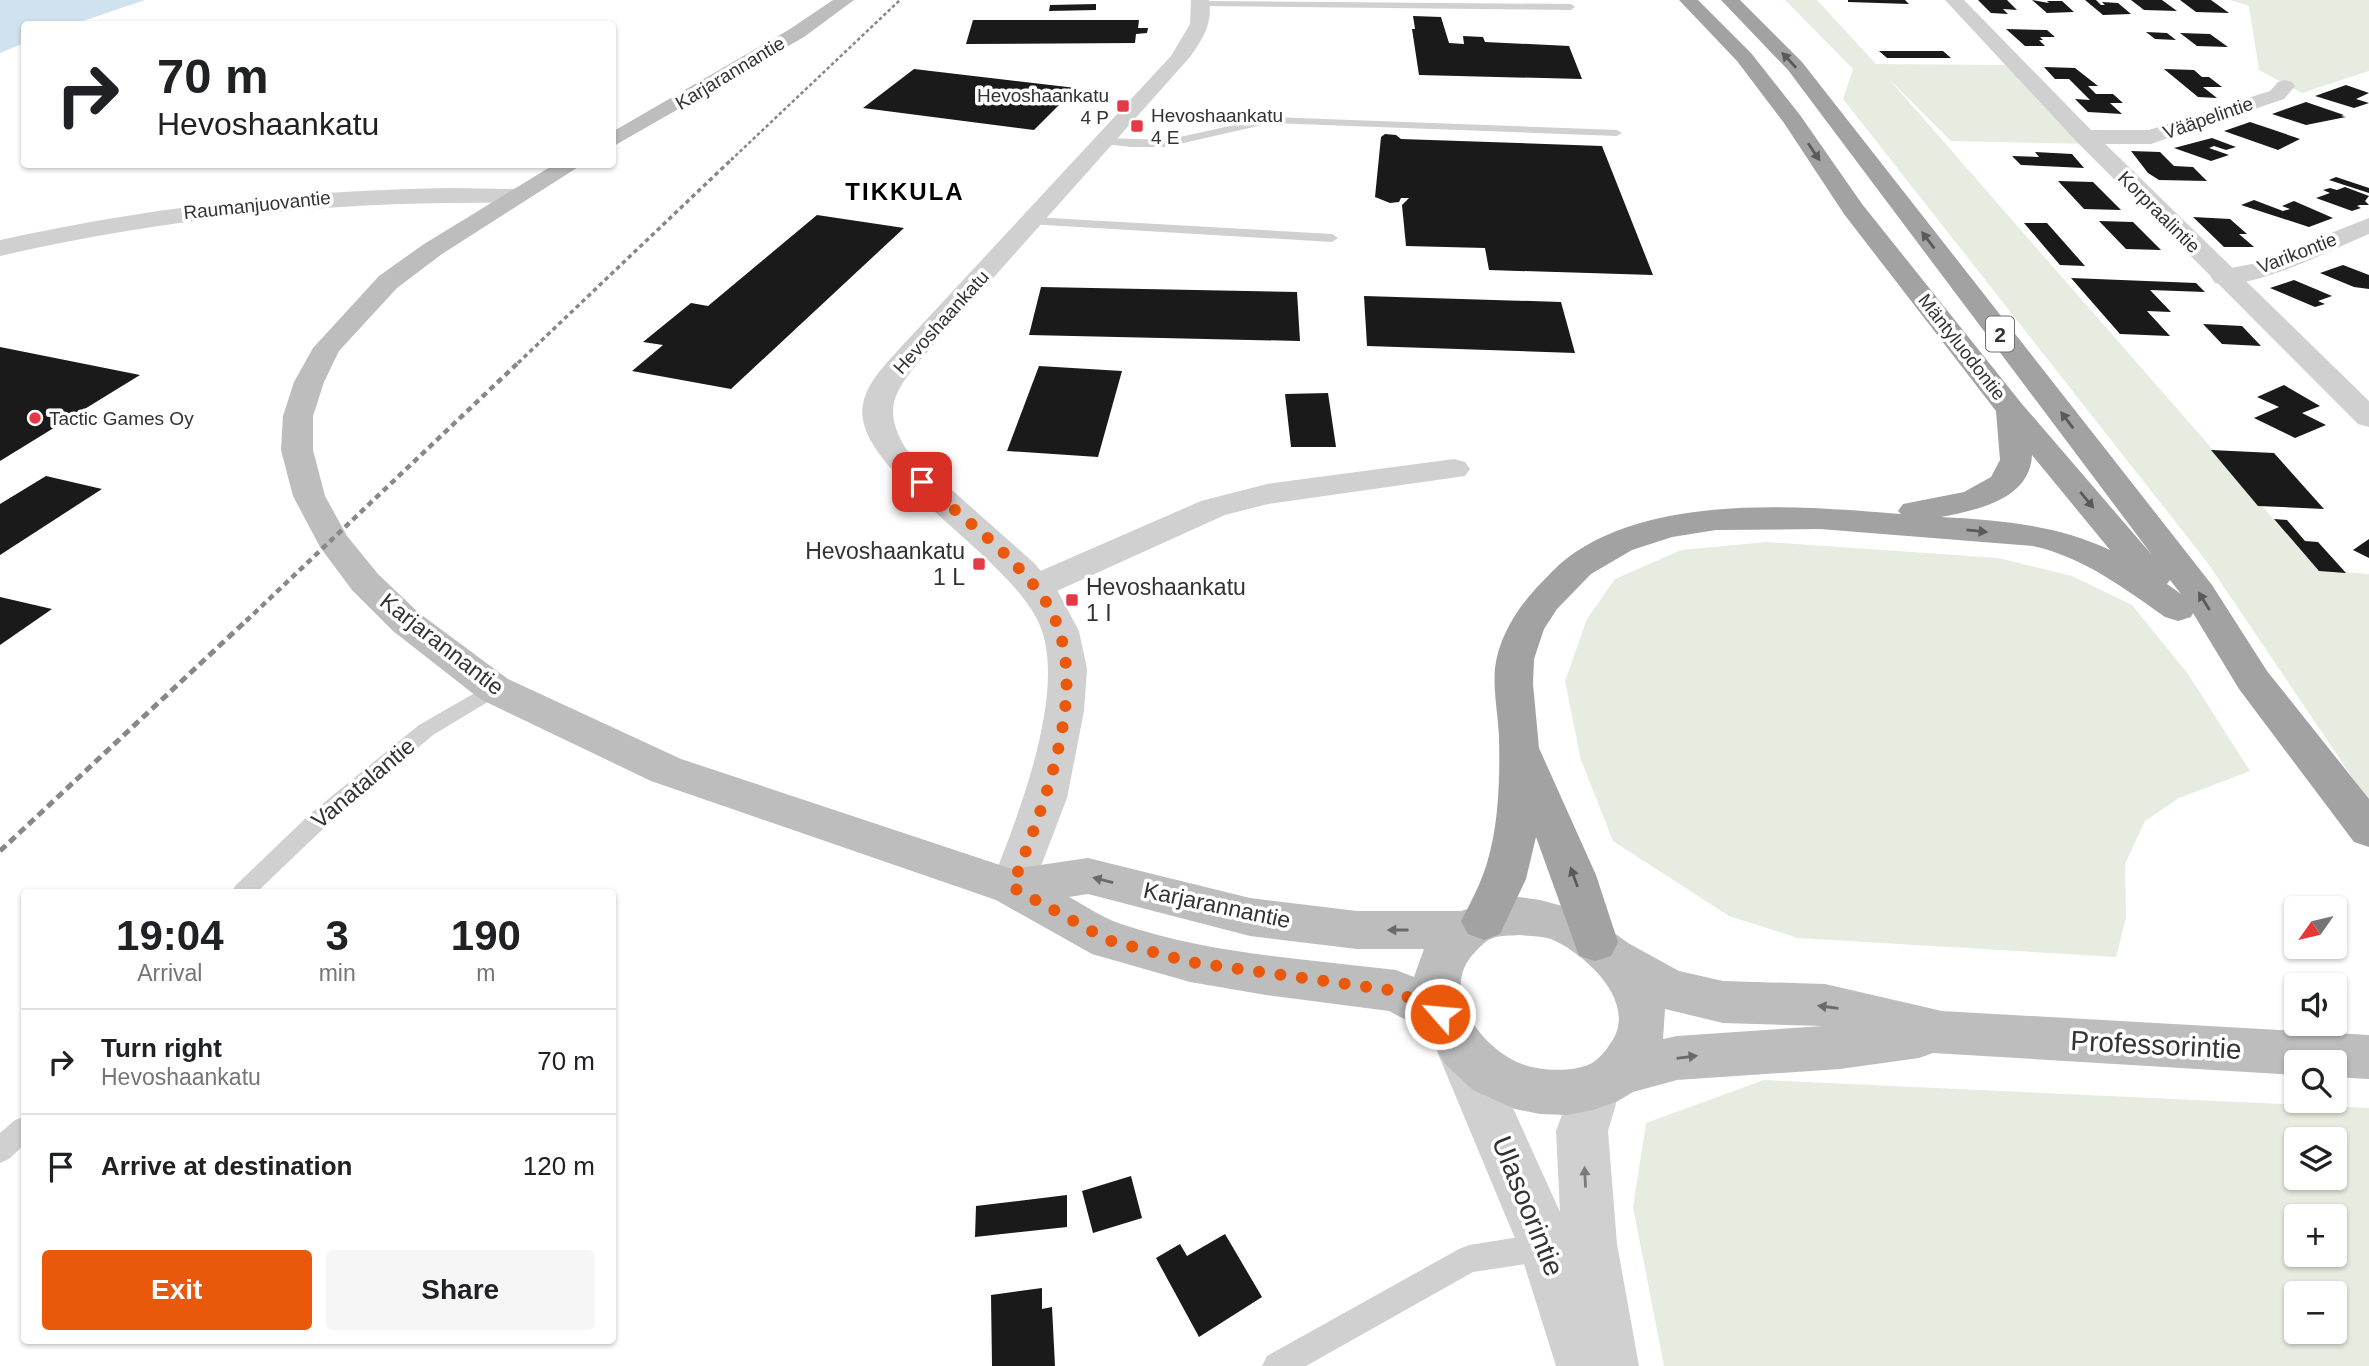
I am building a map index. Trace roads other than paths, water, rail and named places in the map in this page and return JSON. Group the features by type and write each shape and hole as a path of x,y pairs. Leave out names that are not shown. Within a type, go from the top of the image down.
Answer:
{"highway":[{"name":"Mäntyluodontie","path":"1730,0 1795,66 2199,593 2253,680 2369,830"},
{"name":"Mäntyluodontie","path":"1680,4 1726,50 1744,57 1792,120 1853,209 2011,410 2178,609 2253,680"},
{"path":"1836,519 1956,505 1969,502 1998,487 2013,470 2016,458 2011,410"},
{"path":"1475,926 1504,881 1513,850 1519,746 1514,698 1517,648 1536,611 1560,580 1599,553 1635,537 1681,524 1735,519 1836,519 1981,531 2033,537 2067,545 2103,561 2178,609"},
{"path":"1519,746 1606,951"}],"main road":[{"name":"Karjarannantie","path":"616,139 797,33 845,0"},
{"name":"Karjarannantie","path":"565,168 433,249 388,282 327,348 309,382 298,416 297,450 309,496 332,540 365,582 406,622 494,689 666,770 1012,887 1108,940 1190,962 1396,991 1451,1031"},
{"name":"Karjarannantie","path":"1012,887 1088,876 1250,917 1357,930 1475,926"},
{"path":"1519,916 1559,922 1606,951 1638,993 1643,1016 1640,1041 1608,1080 1551,1093 1511,1084 1491,1074 1451,1031 1435,986 1443,956 1475,926 1519,916"},
{"name":"Professorintie","path":"1606,951 1668,989 1723,1002 1825,1006 1942,1033 2369,1057"},
{"name":"Professorintie","path":"1608,1080 1677,1058 1840,1047 1942,1033"}],"street":[{"name":"Korpraalintie","path":"1954,0 2085,137 2369,418"},
{"name":"Hevoshaankatu","path":"1012,887 1046,797 1064,710 1068,668 1061,631 1035,587 1022,571 894,455 880,434 875,411 886,384 894,374 1189,46 1198,32 1200,2"},
{"name":"Vääpelintie","path":"2085,137 2151,137 2277,95 2285,86"},
{"name":"Raumanjuovantie","path":"0,248 157,216 285,200 400,195 517,197"},
{"name":"Varikontie","path":"2224,277 2259,270 2369,225"},
{"path":"1035,587 1213,508 1267,494 1454,469"},
{"name":"Ulasoorintie","path":"1451,1031 1568,1245 1609,1366"},
{"name":"Ulasoorintie","path":"1586,1366 1568,1245 1582,1131 1608,1080"}],"lane":[{"path":"1200,2 1571,7"},
{"path":"1104,141 1140,144 1173,142 1236,124 1270,120 1617,132"},
{"path":"1032,221 1332,238"},
{"name":"Vanatalantie","path":"246,889 318,820 426,730 494,689"},
{"path":"0,1150 21,1132"},
{"path":"1277,1366 1469,1259 1568,1245"}],"water":[{"path":"0,0 145,0 83,21 21,21 21,44 0,53"}],"railway":[{"path":"731,160 900,0"},
{"path":"518,363 733,158"},
{"path":"246,621 520,361"},
{"path":"0,851 248,619"}],"place":[{"name":"Hevoshaankatu 4 P","path":"1123,106"},
{"name":"Hevoshaankatu 4 E","path":"1137,126"},
{"name":"Tactic Games Oy","path":"35,418"},
{"name":"Hevoshaankatu 1 L","path":"979,564"},
{"name":"Hevoshaankatu 1 I","path":"1072,600"}],"district":[{"name":"TIKKULA","path":"905,191"}]}
